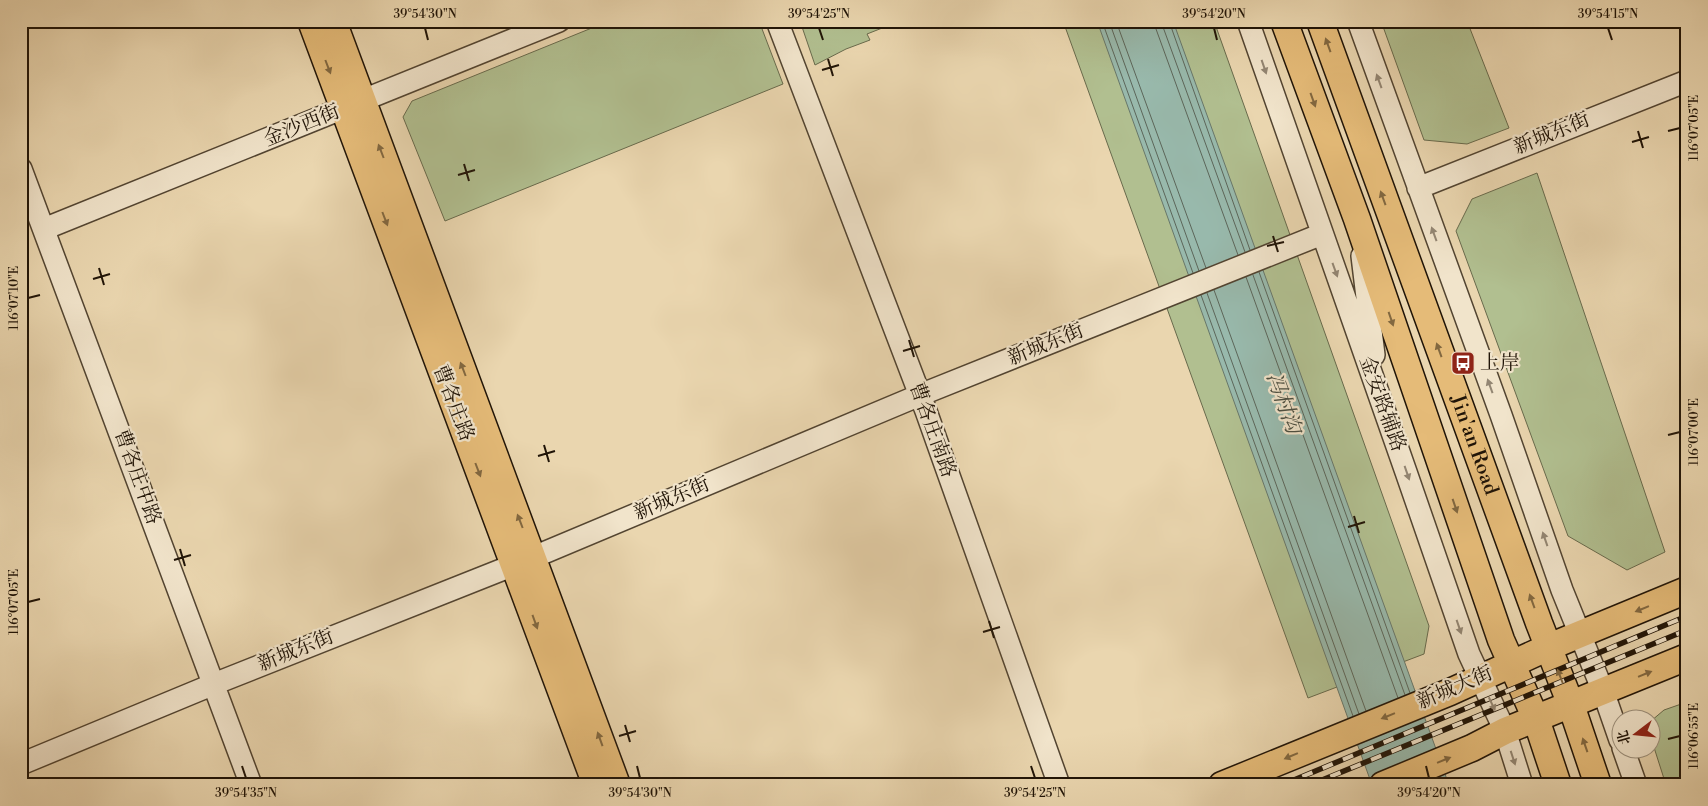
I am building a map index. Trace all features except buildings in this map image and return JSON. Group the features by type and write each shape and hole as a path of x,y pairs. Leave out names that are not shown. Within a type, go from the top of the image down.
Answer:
{"main road":[{"name":"曹各庄路","path":"310,21 353,105 524,561 617,785"},
{"name":"曹各庄路","path":"333,21 353,105"},
{"name":"Jin'an Road","path":"1284,21 1357,219 1498,631 1536,719 1558,785"},
{"name":"Jin'an Road","path":"1320,21 1571,705 1598,785"},
{"name":"曹各庄路","path":"524,561 596,785"},
{"name":"新城大街","path":"1222,785 1450,692 1549,647 1687,590"},
{"path":"1383,785 1472,748 1504,731 1687,657"}],"street":[{"name":"金沙西街","path":"44,229 559,21"},
{"name":"曹各庄南路","path":"777,21 920,395 1059,785"},
{"name":"金安路辅路","path":"1248,21 1469,654 1504,731 1522,785"},
{"path":"1358,21 1580,634 1610,712"},
{"name":"新城东街","path":"1418,188 1687,81"},
{"name":"曹各庄中路","path":"21,169 252,785"},
{"path":"1357,219 1379,396"},
{"name":"新城东街","path":"21,764 214,684 524,561 920,395 1322,234"},
{"path":"1627,758 1636,785"}],"green space":[{"path":"609,21 759,21 783,84 445,221 403,117 412,101"},
{"path":"800,21 900,21 867,34 870,40 846,49 815,65"},
{"path":"1063,21 1214,21 1429,626 1424,654 1308,698"},
{"path":"1381,21 1467,21 1509,128 1467,144 1424,140"},
{"path":"1537,173 1665,552 1627,570 1568,536 1456,231 1472,199"},
{"path":"1687,702 1687,785 1666,785 1657,758 1660,758 1660,713 1664,710"}],"water":[{"name":"冯村沟","path":"1097,21 1173,21 1449,785 1372,785"}],"railway":[{"path":"1282,785 1687,616"},
{"path":"1310,785 1687,630"}],"place":[{"name":"上岸","path":"1463,363"}]}
